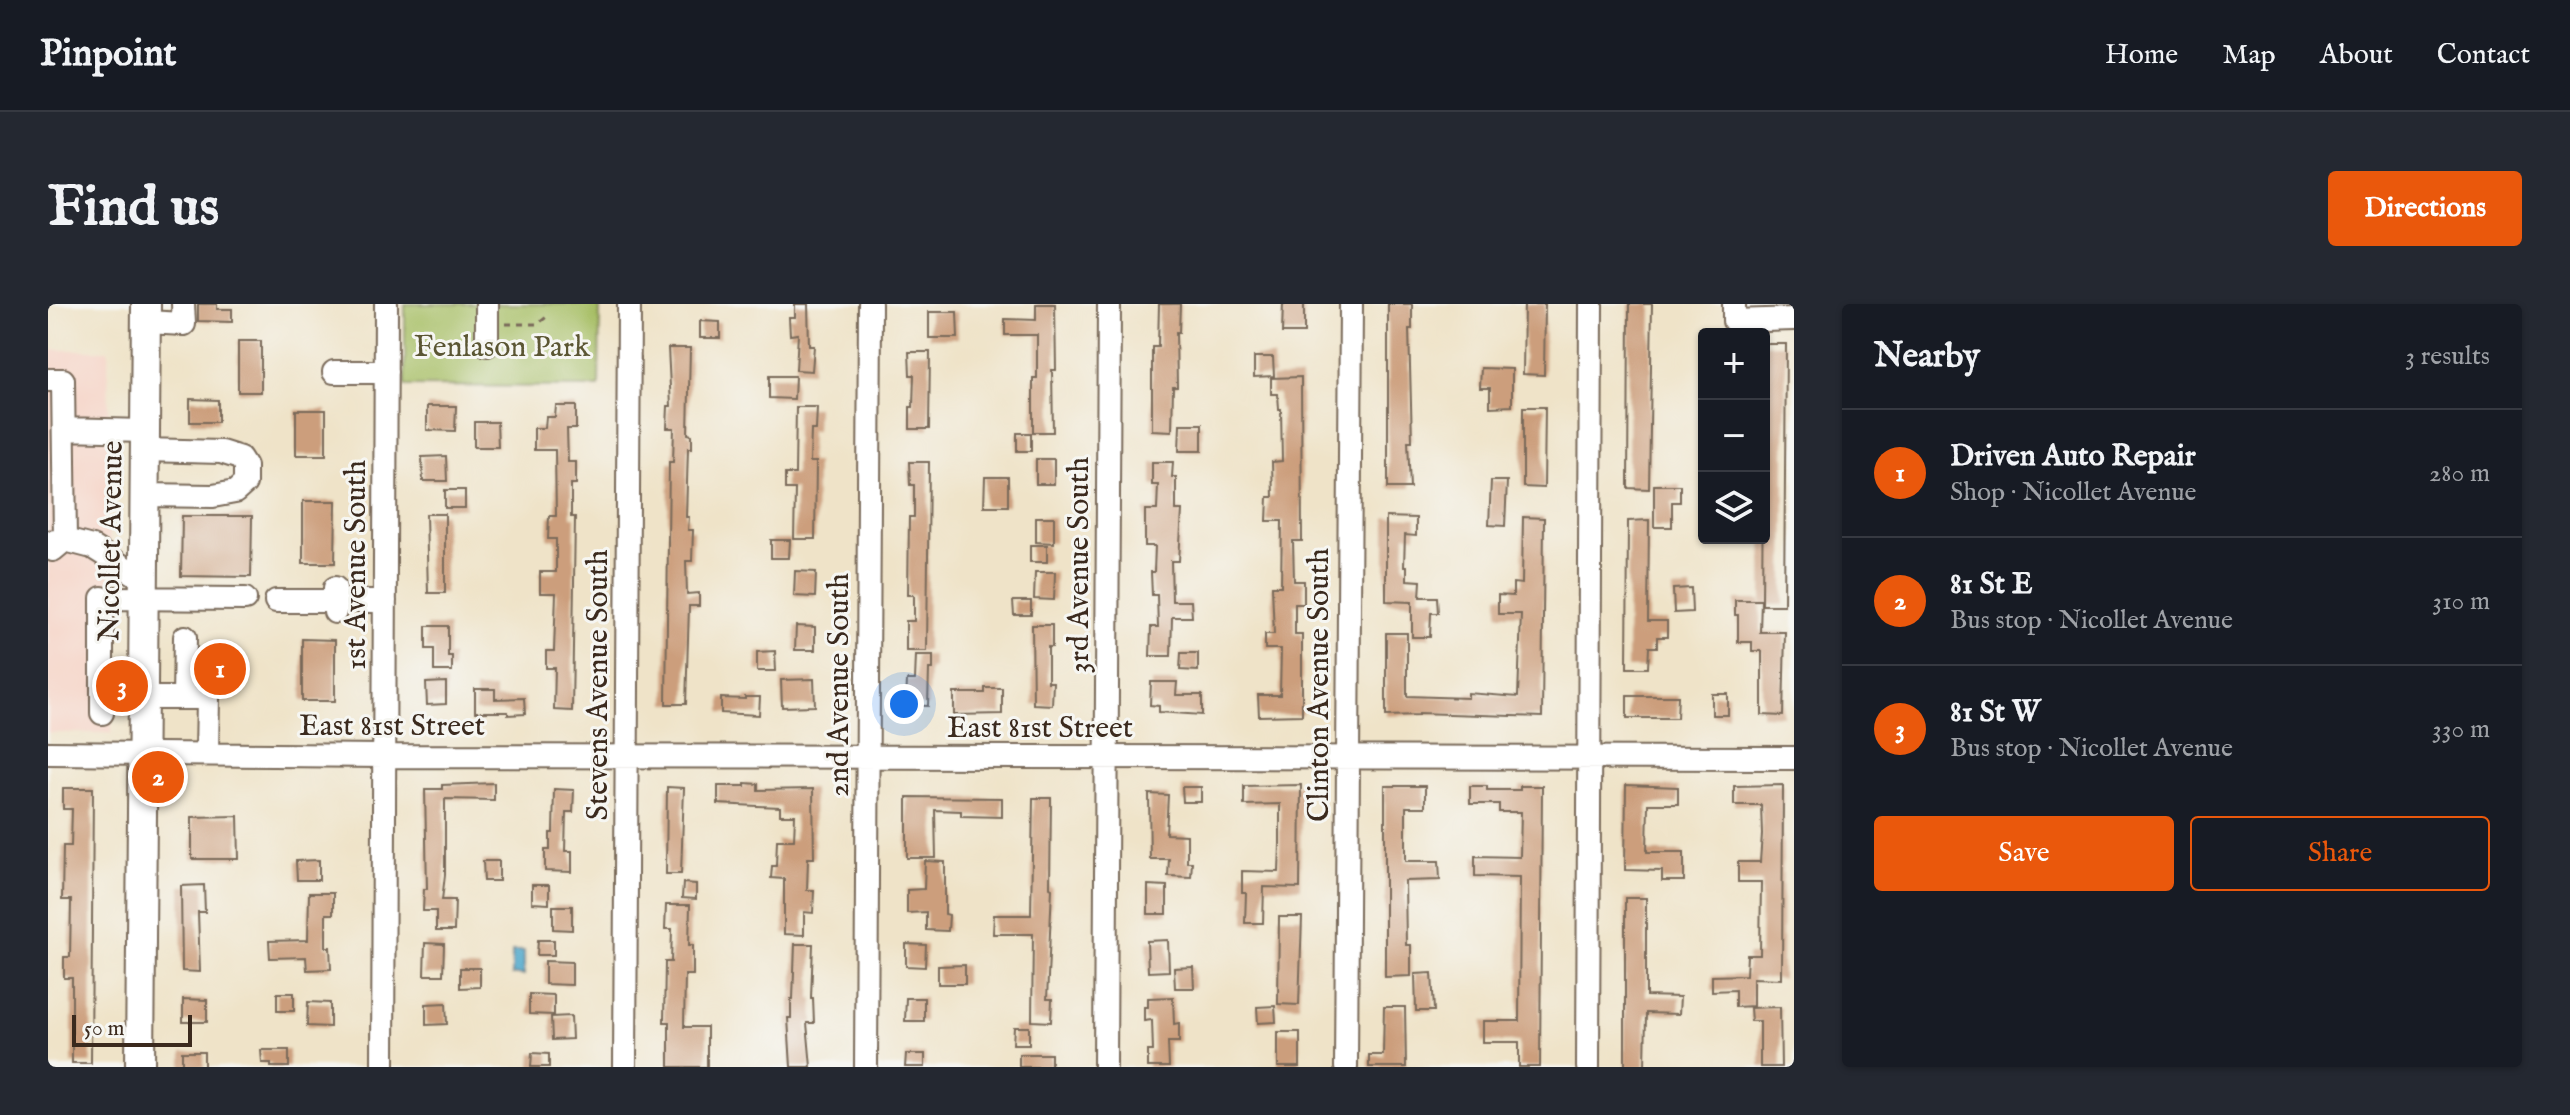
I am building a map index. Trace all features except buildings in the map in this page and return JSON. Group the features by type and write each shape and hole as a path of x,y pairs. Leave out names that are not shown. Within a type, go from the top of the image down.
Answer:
{"main road":[{"name":"Nicollet Avenue","path":"140,1067 146,313"}],"street":[{"path":"146,313 184,324 183,304"},
{"name":"1st Avenue South","path":"383,1067 386,304"},
{"name":"Stevens Avenue South","path":"625,1067 629,304"},
{"name":"2nd Avenue South","path":"866,1067 870,304"},
{"name":"3rd Avenue South","path":"1105,1067 1109,304"},
{"name":"Clinton Avenue South","path":"1346,1067 1351,304"},
{"path":"1588,1067 1591,304"},
{"path":"1734,304 1734,321 1794,319"},
{"path":"487,345 492,314"},
{"path":"334,372 386,372"},
{"path":"48,380 63,380 56,417 54,544 92,547 143,588"},
{"path":"56,417 145,440 221,452 240,458 245,466 245,483 235,492 213,496 144,495"},
{"path":"102,713 106,598 143,588 245,599"},
{"path":"276,600 385,601"},
{"path":"184,698 185,637"},
{"path":"142,698 217,698 207,753"},
{"name":"East 81st Street","path":"48,753 1794,758"}],"path":[{"path":"492,314 538,324 550,314"}],"shaded area":[{"path":"48,350 108,350 112,733 48,733"}],"green space":[{"name":"Fenlason Park","path":"405,304 600,304 599,387 405,386"}],"water":[{"path":"512,951 524,951 524,975 512,975"}],"place":[{"name":"Driven Auto Repair","path":"220,669"},
{"name":"81 St W","path":"122,686"},
{"name":"81 St E","path":"158,777"}]}
